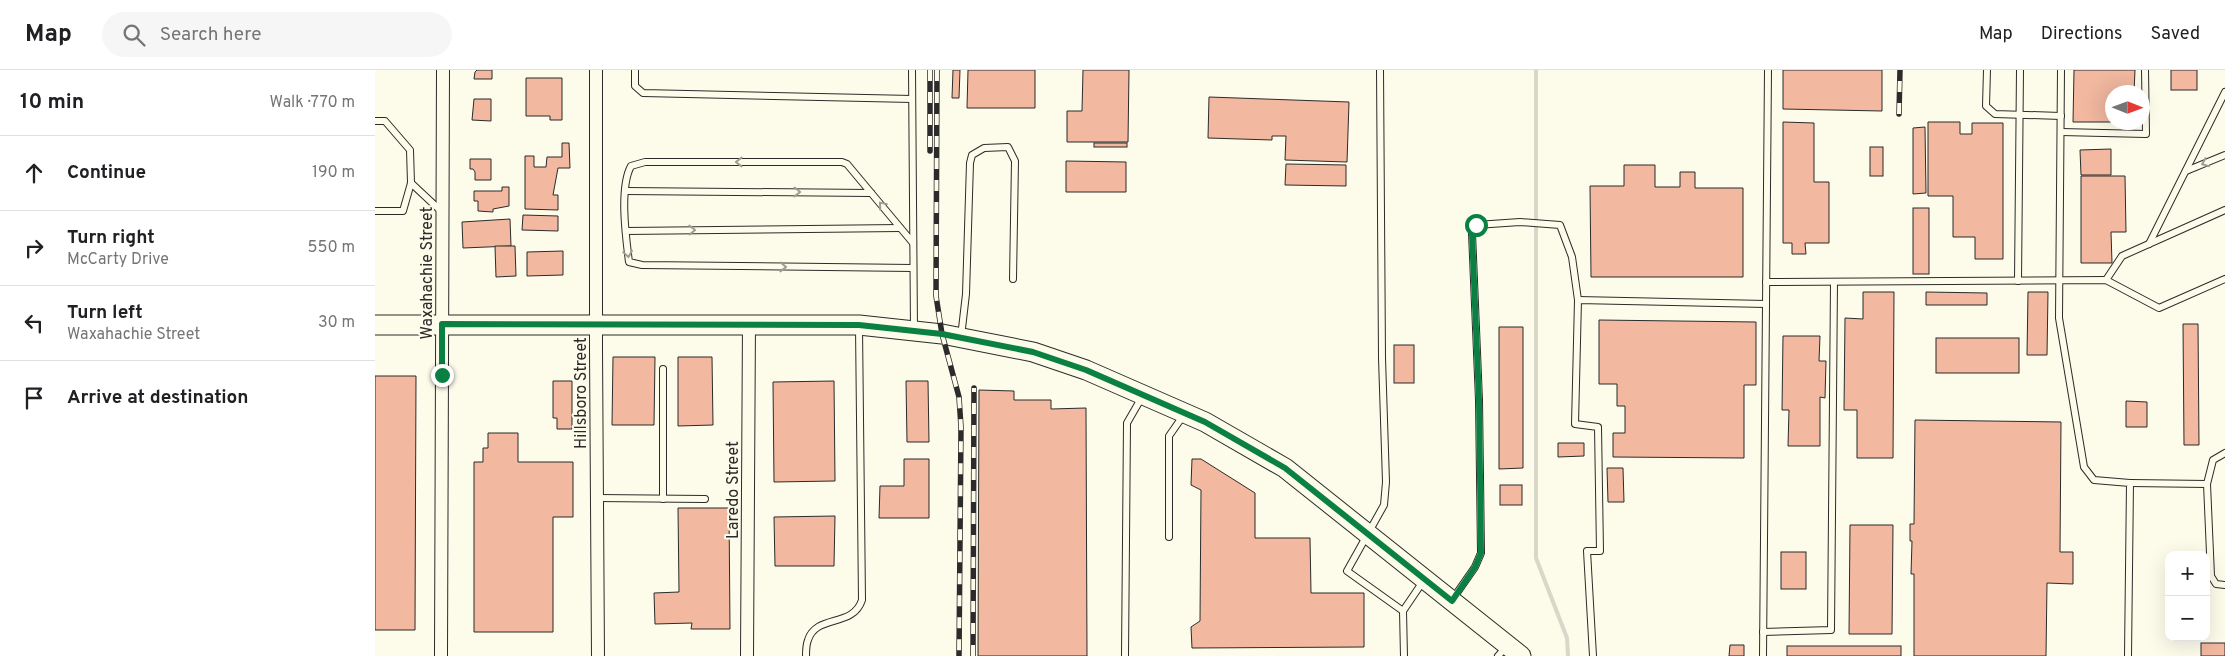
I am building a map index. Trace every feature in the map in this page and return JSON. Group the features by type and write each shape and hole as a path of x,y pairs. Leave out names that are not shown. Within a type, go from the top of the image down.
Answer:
{"main road":[{"path":"375,324 859,325 960,338 1033,352 1086,370 1145,394 1246,445 1285,468 1452,601 1509,652"}],"street":[{"name":"Waxahachie Street","path":"441,656 443,70"},
{"name":"Hillsboro Street","path":"596,70 595,324 598,656"},
{"name":"Laredo Street","path":"747,656 749,324"}],"lane":[{"path":"635,70 635,86 643,93 912,99"},
{"path":"912,70 914,331"},
{"path":"1380,70 1381,358 1386,482 1384,505 1369,535 1347,571 1403,611"},
{"path":"1763,656 1768,70"},
{"path":"1987,70 1986,106 1995,114 2061,116"},
{"path":"2019,281 2020,70"},
{"path":"2061,70 2061,280 2059,318 2084,467 2094,480 2130,483 2207,484"},
{"path":"2061,132 2146,134 2145,70"},
{"path":"2149,244 2225,92"},
{"path":"375,121 385,121 410,150 411,183 403,211 375,212"},
{"path":"960,338 966,294 970,163 972,155 984,148 1008,147 1015,162 1013,279"},
{"path":"2186,171 2225,155"},
{"path":"913,243 847,164 842,162 645,162 631,166 627,174 625,191 629,262 642,265 913,268"},
{"path":"411,183 443,213"},
{"path":"625,191 871,193"},
{"path":"2106,280 2122,256 2225,210"},
{"path":"1452,601 1475,567 1481,553 1479,400 1472,233 1476,225 1527,222 1560,225 1572,257 1578,300 1575,424 1598,427 1600,550 1587,551 1593,656"},
{"path":"626,231 900,228"},
{"path":"1766,282 2106,280 2159,308 2225,279"},
{"path":"1763,632 1831,630 1834,282"},
{"path":"1578,300 1766,304"},
{"path":"806,656 808,640 813,630 829,622 851,616 859,609 862,600 859,325"},
{"path":"663,368 663,499"},
{"path":"1125,656 1127,423 1145,394"},
{"path":"1169,537 1169,436 1185,413"},
{"path":"2225,453 2213,460 2207,484 2211,576 2216,584 2225,584"},
{"path":"2128,656 2130,483"},
{"path":"597,498 705,499"},
{"path":"1404,656 1403,611 1425,579"}],"building":[{"path":"477,70 492,70 492,79 474,79"},
{"path":"953,70 960,70 959,98 952,98"},
{"path":"968,70 1035,70 1035,108 967,108"},
{"path":"1083,70 1129,70 1128,142 1067,142 1067,111 1082,111"},
{"path":"1783,70 1882,70 1882,111 1783,109"},
{"path":"2074,70 2135,70 2134,85 2105,85 2105,122 2073,122"},
{"path":"2171,70 2197,70 2197,90 2171,90"},
{"path":"526,78 562,78 562,120 550,120 550,116 526,116"},
{"path":"1209,97 1349,102 1347,162 1285,160 1286,136 1272,136 1272,140 1208,138"},
{"path":"474,99 491,99 491,121 472,120"},
{"path":"1783,122 1814,123 1814,182 1829,182 1829,243 1805,243 1806,254 1792,254 1792,243 1783,243"},
{"path":"1928,122 1960,122 1960,134 1972,134 1972,123 2003,123 2003,259 1975,259 1975,237 1953,237 1953,196 1928,196"},
{"path":"1925,127 1926,193 1913,194 1913,128"},
{"path":"562,143 569,143 570,168 558,168 553,195 558,195 558,210 525,209 525,156 534,156 534,167 546,167 547,157 562,157"},
{"path":"1094,143 1127,143 1127,147 1094,147"},
{"path":"1870,147 1883,147 1883,176 1870,176"},
{"path":"2111,149 2111,175 2081,175 2080,150"},
{"path":"470,159 491,159 491,180 475,180 475,172 473,169 470,169"},
{"path":"1066,161 1126,162 1126,192 1066,192"},
{"path":"1286,164 1346,165 1346,186 1285,185"},
{"path":"1624,165 1655,165 1655,187 1680,187 1680,172 1695,172 1695,188 1743,188 1743,277 1591,277 1590,186 1624,186"},
{"path":"2081,176 2125,176 2126,232 2111,232 2112,263 2081,263"},
{"path":"502,187 509,187 509,206 493,209 493,212 478,211 478,201 474,201 474,191 502,191"},
{"path":"1913,208 1929,208 1929,274 1913,274"},
{"path":"523,215 558,216 558,231 522,230"},
{"path":"510,219 511,246 463,248 462,222"},
{"path":"495,246 515,246 516,276 496,277"},
{"path":"563,251 563,275 527,276 527,252"},
{"path":"1863,292 1894,292 1893,458 1857,458 1857,410 1844,410 1845,318 1863,319"},
{"path":"1926,292 1987,293 1987,305 1926,305"},
{"path":"2028,292 2048,292 2047,355 2027,355"},
{"path":"1599,320 1756,322 1756,385 1744,385 1744,458 1613,457 1613,433 1625,433 1625,406 1617,406 1617,384 1599,384"},
{"path":"2183,324 2198,324 2199,445 2184,445"},
{"path":"1499,327 1523,327 1523,468 1499,469"},
{"path":"1783,336 1820,336 1819,361 1826,361 1825,398 1820,397 1820,446 1788,446 1789,410 1782,410"},
{"path":"1936,338 2019,338 2019,373 1936,373"},
{"path":"1394,345 1414,345 1414,383 1394,383"},
{"path":"613,357 655,357 654,425 612,425"},
{"path":"678,357 712,357 713,425 678,426"},
{"path":"375,376 416,376 415,630 375,630"},
{"path":"553,381 572,381 572,429 557,429 557,418 553,418"},
{"path":"834,381 835,481 774,482 773,382"},
{"path":"906,381 928,381 929,442 907,442"},
{"path":"979,390 1014,391 1014,400 1051,400 1051,409 1086,408 1087,656 978,656"},
{"path":"2126,401 2147,402 2147,427 2126,427"},
{"path":"1915,420 2061,422 2060,552 2073,552 2073,584 2047,583 2046,656 1914,656 1914,574 1911,574 1912,541 1910,541 1910,524 1914,524"},
{"path":"488,433 518,433 518,462 573,462 573,517 553,517 553,632 474,632 474,462 483,462 483,448 488,448"},
{"path":"1558,443 1584,443 1584,456 1558,457"},
{"path":"904,459 929,459 929,518 879,518 880,486 904,486"},
{"path":"1192,459 1201,459 1255,493 1255,538 1310,538 1311,593 1364,593 1364,647 1192,648 1191,627 1200,621 1201,490 1191,485"},
{"path":"1607,468 1623,468 1624,502 1608,502"},
{"path":"1500,485 1522,485 1522,505 1500,505"},
{"path":"678,508 729,508 730,629 691,629 692,623 655,624 654,593 679,592"},
{"path":"835,516 834,566 775,566 774,517"},
{"path":"1850,525 1893,525 1892,634 1849,634"},
{"path":"1781,552 1806,552 1806,589 1781,589"},
{"path":"2201,643 2225,643 2225,656 2201,656"},
{"path":"1730,645 1744,645 1744,656 1729,656"},
{"path":"1787,646 1901,646 1901,656 1787,656"}],"waterway":[{"path":"1536,70 1536,558 1567,638 1568,656"}],"railway":[{"path":"930,70 930,151"},
{"path":"937,70 936,296 942,334 959,397 961,427 959,656"},
{"path":"1899,114 1900,70"},
{"path":"973,656 974,388"}],"route":[{"path":"442,375 442,324 859,325 942,334 1033,352 1086,370 1145,394 1205,422 1255,450 1285,468 1452,601 1475,567 1481,553 1479,400 1472,233 1476,225"}]}
